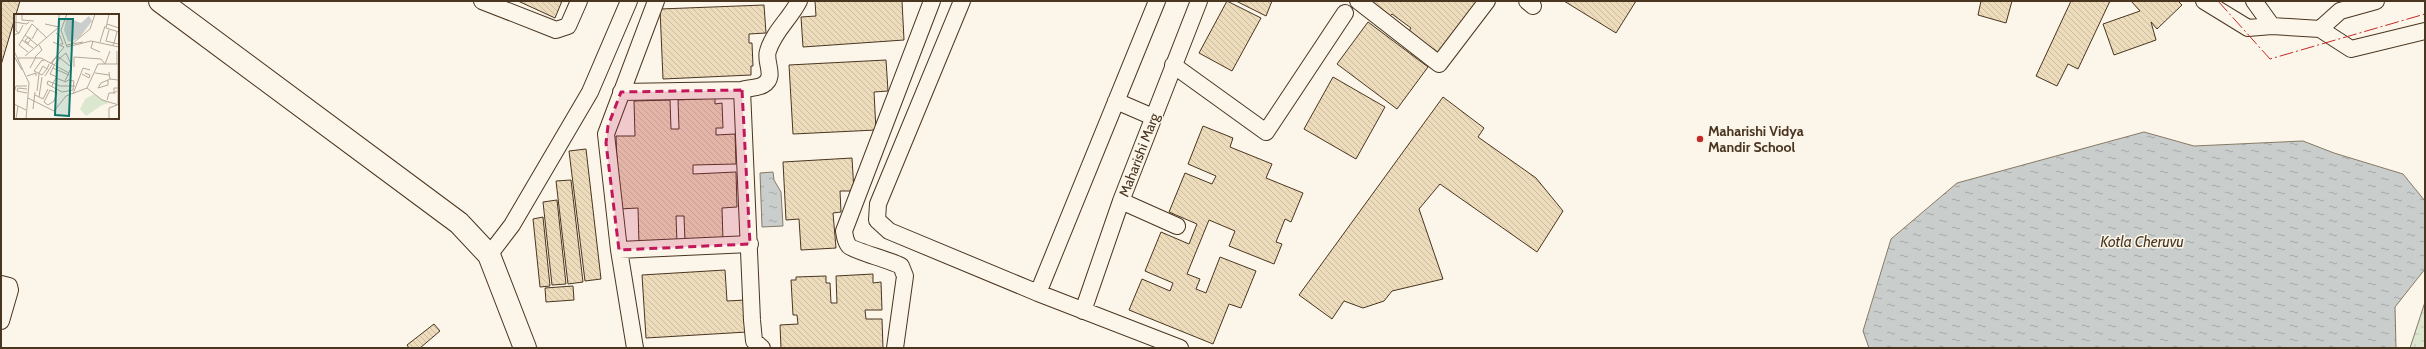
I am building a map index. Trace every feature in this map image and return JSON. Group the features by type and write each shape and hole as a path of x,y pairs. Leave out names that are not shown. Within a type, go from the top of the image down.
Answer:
{"street":[{"path":"160,1 429,199 459,223 489,255 525,348"},
{"path":"482,1 556,30 568,26 579,1"},
{"path":"489,255 512,225 590,92 629,1"},
{"path":"635,348 619,250 606,134 656,1"},
{"path":"621,92 742,90 763,85 770,74 767,53 769,47 777,31 799,1"},
{"path":"895,348 905,276 901,266 891,260 850,247 845,241 844,231 932,1"},
{"path":"962,1 878,204 877,220 889,231 1038,293 1180,348"},
{"path":"1038,293 1157,1"},
{"name":"Maharishi Marg","path":"1083,311 1121,201 1199,1"},
{"path":"1358,1 1438,64 1487,1"},
{"path":"2254,1 2272,26"},
{"path":"2320,29 2340,11 2376,1"},
{"path":"2212,3 2248,28 2272,26 2320,29 2351,49 2425,32"},
{"path":"1173,65 1266,132 1345,13"},
{"path":"742,90 754,341 762,348"},
{"path":"1116,101 1153,117"},
{"path":"1121,201 1177,226"},
{"path":"619,250 750,244"},
{"path":"1,284 9,286 10,290 1,321"}],"highlighted area":[{"path":"742,90 750,244 619,250 606,143 608,126 621,92"}],"green space":[{"path":"2425,302 2425,348 2410,348"}],"water":[{"name":"Kotla Cheruvu","path":"2144,132 2194,146 2303,141 2334,153 2403,174 2425,201 2425,269 2395,307 2396,348 1869,348 1863,331 1891,239 1957,183"},
{"path":"773,172 774,180 781,192 783,226 762,227 760,173"}],"building":[{"path":"1,1 20,1 16,14 14,14 14,21 1,65"},
{"path":"518,1 562,1 555,18"},
{"path":"815,1 902,1 904,40 803,47 801,17 816,16"},
{"path":"1227,1 1261,18 1232,71 1199,53"},
{"path":"1236,1 1272,1 1266,16"},
{"path":"1370,1 1483,1 1444,57 1409,31 1411,28 1392,14 1390,16"},
{"path":"1564,1 1636,1 1616,33"},
{"path":"1981,1 2012,1 2006,23 1978,15"},
{"path":"2071,1 2110,1 2078,69 2068,64 2057,86 2036,76"},
{"path":"2131,1 2178,1 2182,5 2157,29 2151,22 2156,40 2114,55 2103,24 2140,11"},
{"path":"764,5 766,33 749,34 749,43 752,43 753,66 751,66 751,75 663,79 660,9"},
{"path":"1368,22 1428,67 1397,109 1337,64"},
{"path":"886,60 888,91 874,92 876,130 793,134 789,65"},
{"path":"1333,77 1385,107 1356,159 1304,129"},
{"path":"1443,97 1484,128 1478,137 1536,178 1563,211 1537,252 1440,184 1419,209 1443,279 1392,291 1384,301 1363,308 1344,301 1332,319 1299,295"},
{"path":"715,98 715,104 722,103 723,128 716,128 716,135 735,134 736,164 693,165 693,174 736,172 737,207 722,208 723,241 685,242 684,216 676,216 677,243 639,244 638,208 619,209 616,136 635,136 634,101 670,100 671,129 679,129 678,100"},
{"path":"1203,126 1233,138 1230,147 1272,164 1266,178 1303,193 1291,222 1285,219 1276,242 1282,244 1274,264 1229,246 1235,231 1209,220 1187,274 1200,279 1196,289 1206,293 1220,257 1256,271 1241,308 1229,304 1213,344 1129,310 1142,279 1170,291 1173,283 1145,271 1161,232 1189,244 1197,224 1169,212 1185,173 1212,184 1216,176 1188,164"},
{"path":"586,149 601,279 585,281 569,151"},
{"path":"852,158 854,191 840,191 841,212 833,213 836,248 801,250 799,219 786,220 783,162"},
{"path":"571,180 583,282 568,284 556,181"},
{"path":"557,200 566,284 552,285 543,202"},
{"path":"543,217 550,286 540,287 533,219"},
{"path":"725,270 727,301 745,300 747,332 646,338 642,275"},
{"path":"873,274 873,283 881,282 882,310 865,310 866,319 882,319 883,348 781,348 780,325 798,324 797,315 793,315 791,280 796,280 796,277 826,276 826,283 830,283 831,303 837,303 836,276"},
{"path":"573,286 574,300 546,302 545,288"},
{"path":"434,324 440,331 420,348 409,348 407,345"}],"power":[{"path":"2218,1 2270,59 2425,14"}],"place":[{"name":"Maharishi Vidya Mandir School","path":"1700,139"}]}
